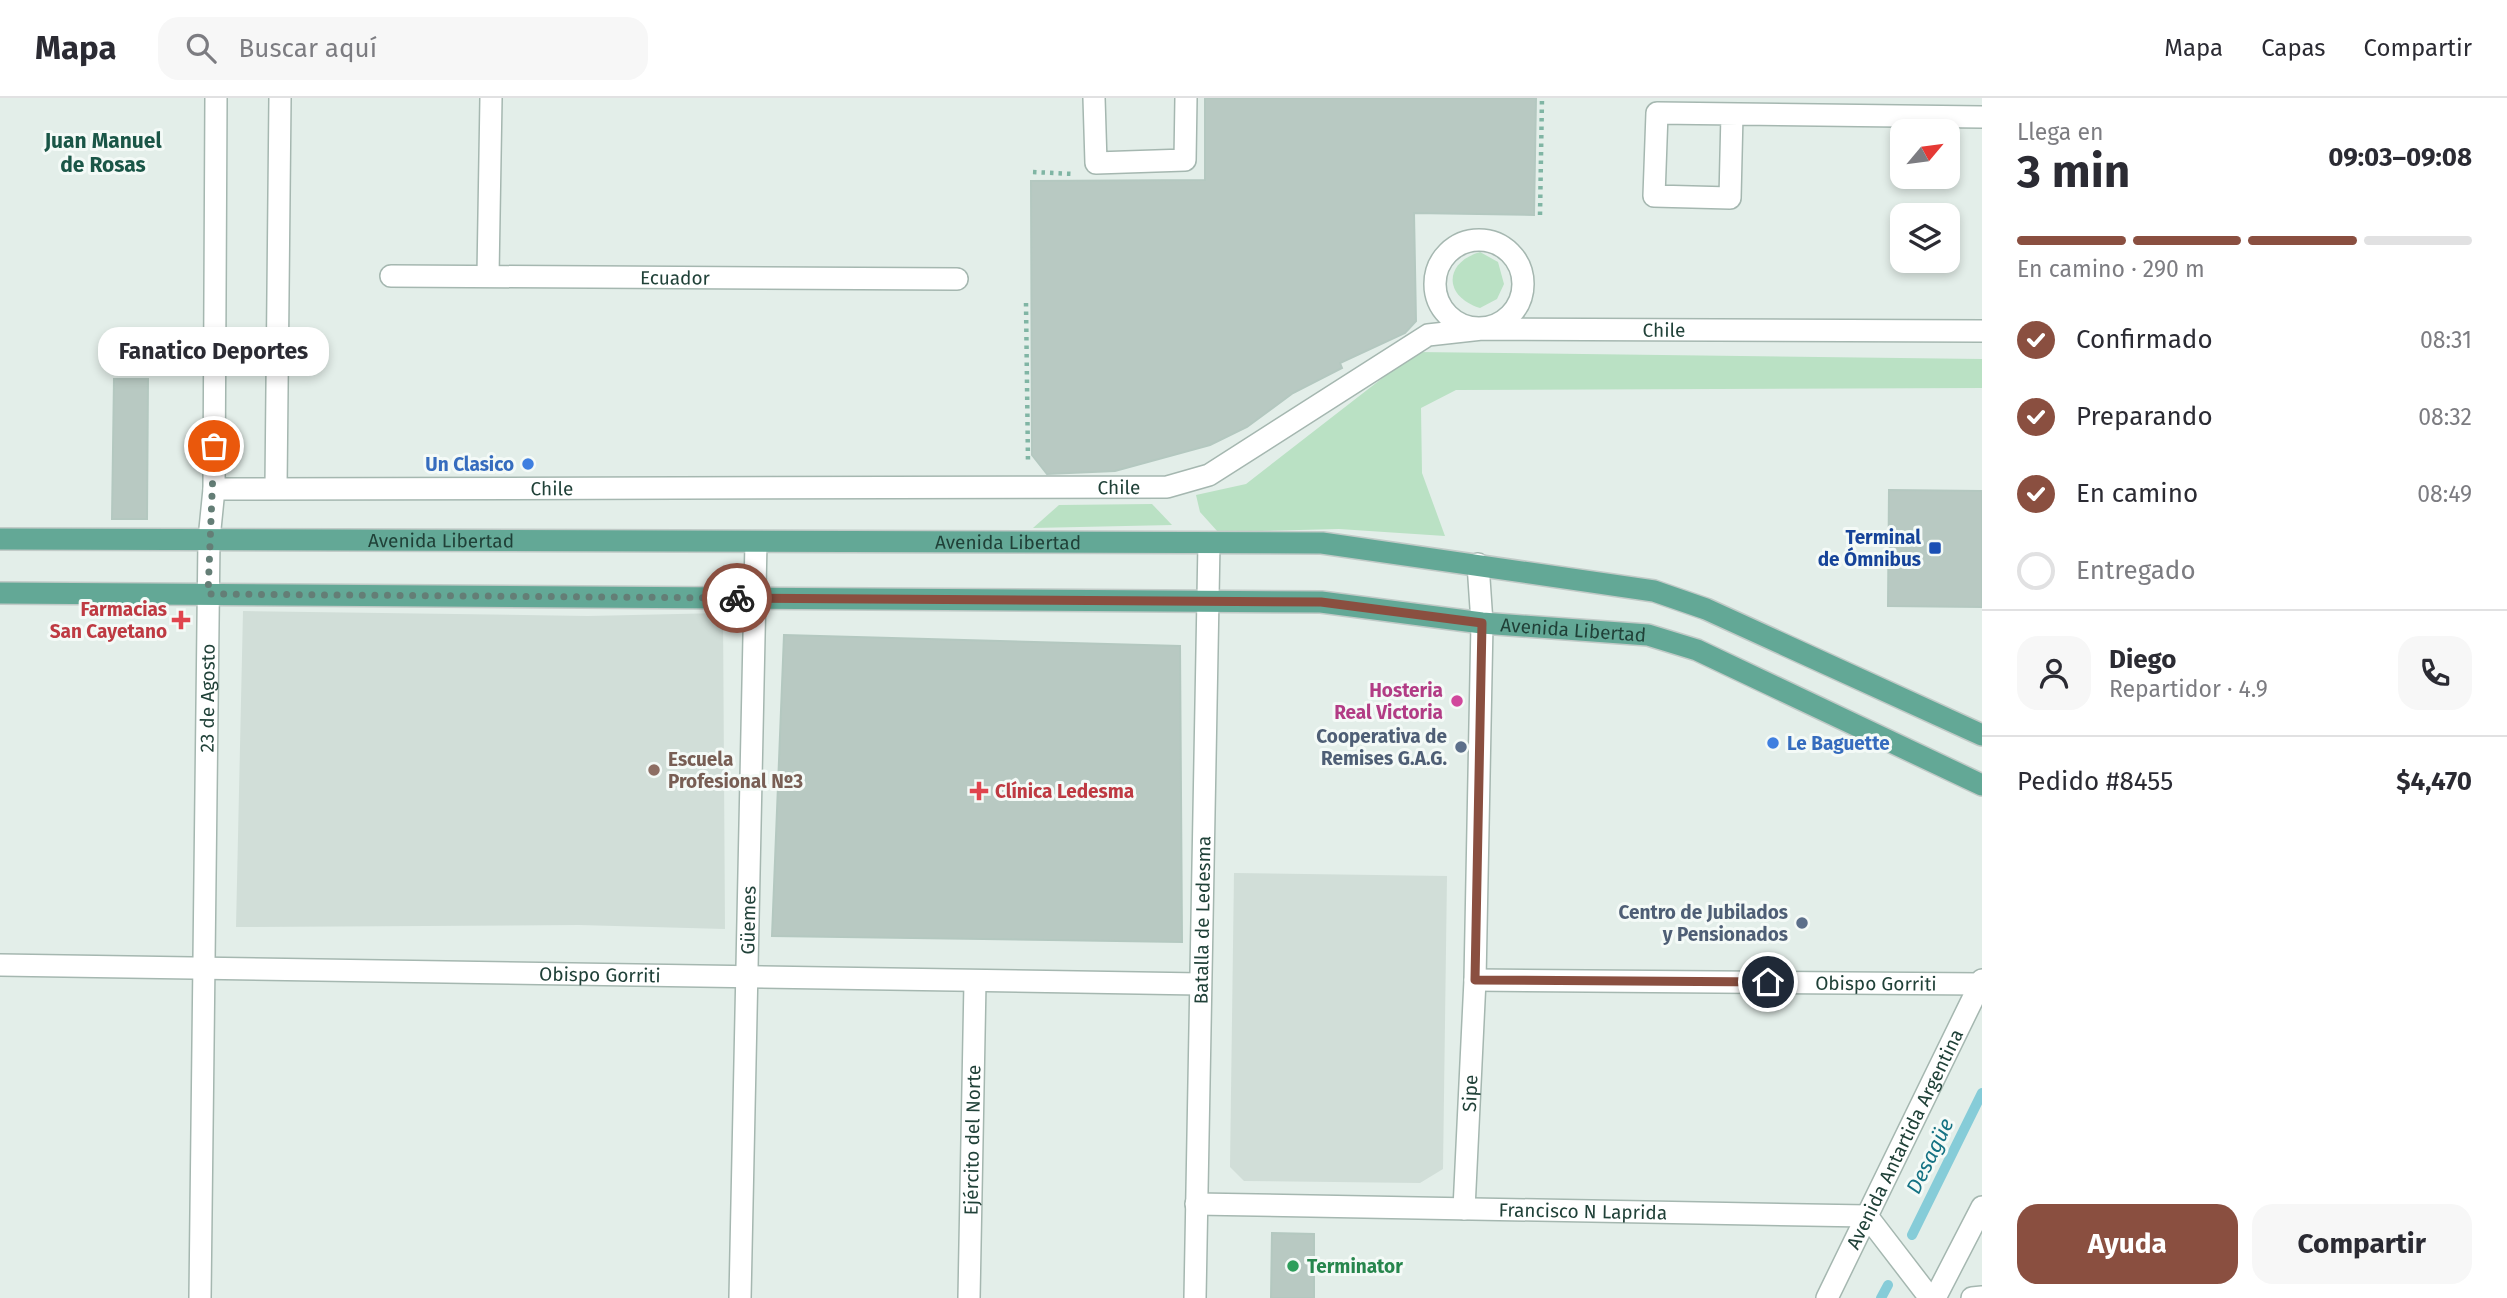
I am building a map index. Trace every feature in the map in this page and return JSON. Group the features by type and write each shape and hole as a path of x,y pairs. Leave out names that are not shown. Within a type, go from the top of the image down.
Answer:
{"main road":[{"name":"Avenida Libertad","path":"0,538 1322,543 1654,591 1706,609 1982,735"},
{"name":"Avenida Libertad","path":"0,593 1321,602 1482,623 1648,635 1697,650 1982,785"}],"street":[{"name":"23 de Agosto","path":"200,1298 208,594 209,539 214,489 216,98"},
{"path":"276,487 280,98"},
{"path":"488,275 491,98"},
{"path":"1094,98 1096,163 1185,160 1186,98"},
{"path":"1732,114 1730,198 1654,196 1657,113 1982,117"},
{"path":"1481,240 1496,243 1508,251 1518,263 1523,292 1518,306 1509,317 1482,329 1468,327 1444,311 1435,285 1437,270 1454,248 1481,240"},
{"name":"Ecuador","path":"391,276 957,279"},
{"name":"Chile","path":"214,489 1167,487 1209,475 1428,335 1482,329 1982,331"},
{"name":"Güemes","path":"740,1298 756,542"},
{"name":"Batalla de Ledesma","path":"1195,1298 1209,543"},
{"name":"Sipe","path":"1464,1209 1475,980 1482,623 1478,564"},
{"name":"Obispo Gorriti","path":"0,965 204,971 1200,984"},
{"name":"Obispo Gorriti","path":"1475,980 1981,982"},
{"name":"Ejército del Norte","path":"969,1298 975,982"},
{"name":"Avenida Antartida Argentina","path":"1826,1298 1981,982"},
{"name":"Francisco N Laprida","path":"1196,1204 1867,1216"},
{"path":"1935,1298 1982,1207"},
{"path":"1867,1216 1930,1298"},
{"path":"1972,1298 1982,1297"}],"path":[{"path":"1539,215 1542,98"},
{"path":"1033,172 1079,174"},
{"path":"1026,303 1028,487"}],"shaded area":[{"path":"243,611 588,616 723,613 725,929 579,925 236,927"},
{"path":"1234,873 1447,876 1443,1169 1420,1183 1244,1181 1230,1167"}],"green space":[{"path":"1480,252 1498,262 1504,284 1497,299 1480,308 1460,296 1454,288 1453,280 1459,264"},
{"path":"1416,352 1982,359 1982,388 1456,390 1421,408 1422,473 1445,536 1339,529 1218,532 1200,512 1196,495 1246,484"},
{"path":"1152,504 1172,525 1033,528 1059,505"}],"building":[{"path":"1205,98 1536,98 1534,215 1414,213 1416,321 1405,333 1340,363 1342,368 1293,393 1247,427 1210,445 1115,471 1047,474 1032,455 1031,181 1205,180"},
{"path":"114,379 148,379 147,519 112,519"},
{"name":"Terminal de Ómnibus","path":"1889,490 1982,491 1982,607 1888,606"},
{"name":"Clínica Ledesma","path":"784,635 1180,646 1182,942 772,936"},
{"name":"Terminator","path":"1272,1233 1314,1234 1314,1298 1271,1298"}],"waterway":[{"name":"Desagüe","path":"1912,1235 1982,1093"},
{"name":"Desagüe","path":"1881,1298 1888,1285"}],"way so far":[{"path":"214,446 208,594 737,598"}],"place":[{"name":"Fanatico Deportes","path":"214,446"},
{"name":"Un Clasico","path":"528,464"},
{"name":"Terminal de Ómnibus","path":"1935,548"},
{"name":"Farmacias San Cayetano","path":"181,620"},
{"name":"Hosteria Real Victoria","path":"1457,701"},
{"name":"Le Baguette","path":"1773,743"},
{"name":"Cooperativa de Remises G.A.G.","path":"1461,747"},
{"name":"Escuela Profesional Nº3","path":"654,770"},
{"name":"Clínica Ledesma","path":"979,791"},
{"name":"Centro de Jubilados y Pensionados","path":"1802,923"},
{"name":"Terminator","path":"1293,1266"}],"district":[{"name":"Juan Manuel de Rosas","path":"103,153"}],"route":[{"path":"737,598 1321,602 1482,623 1475,980 1768,982"}]}
